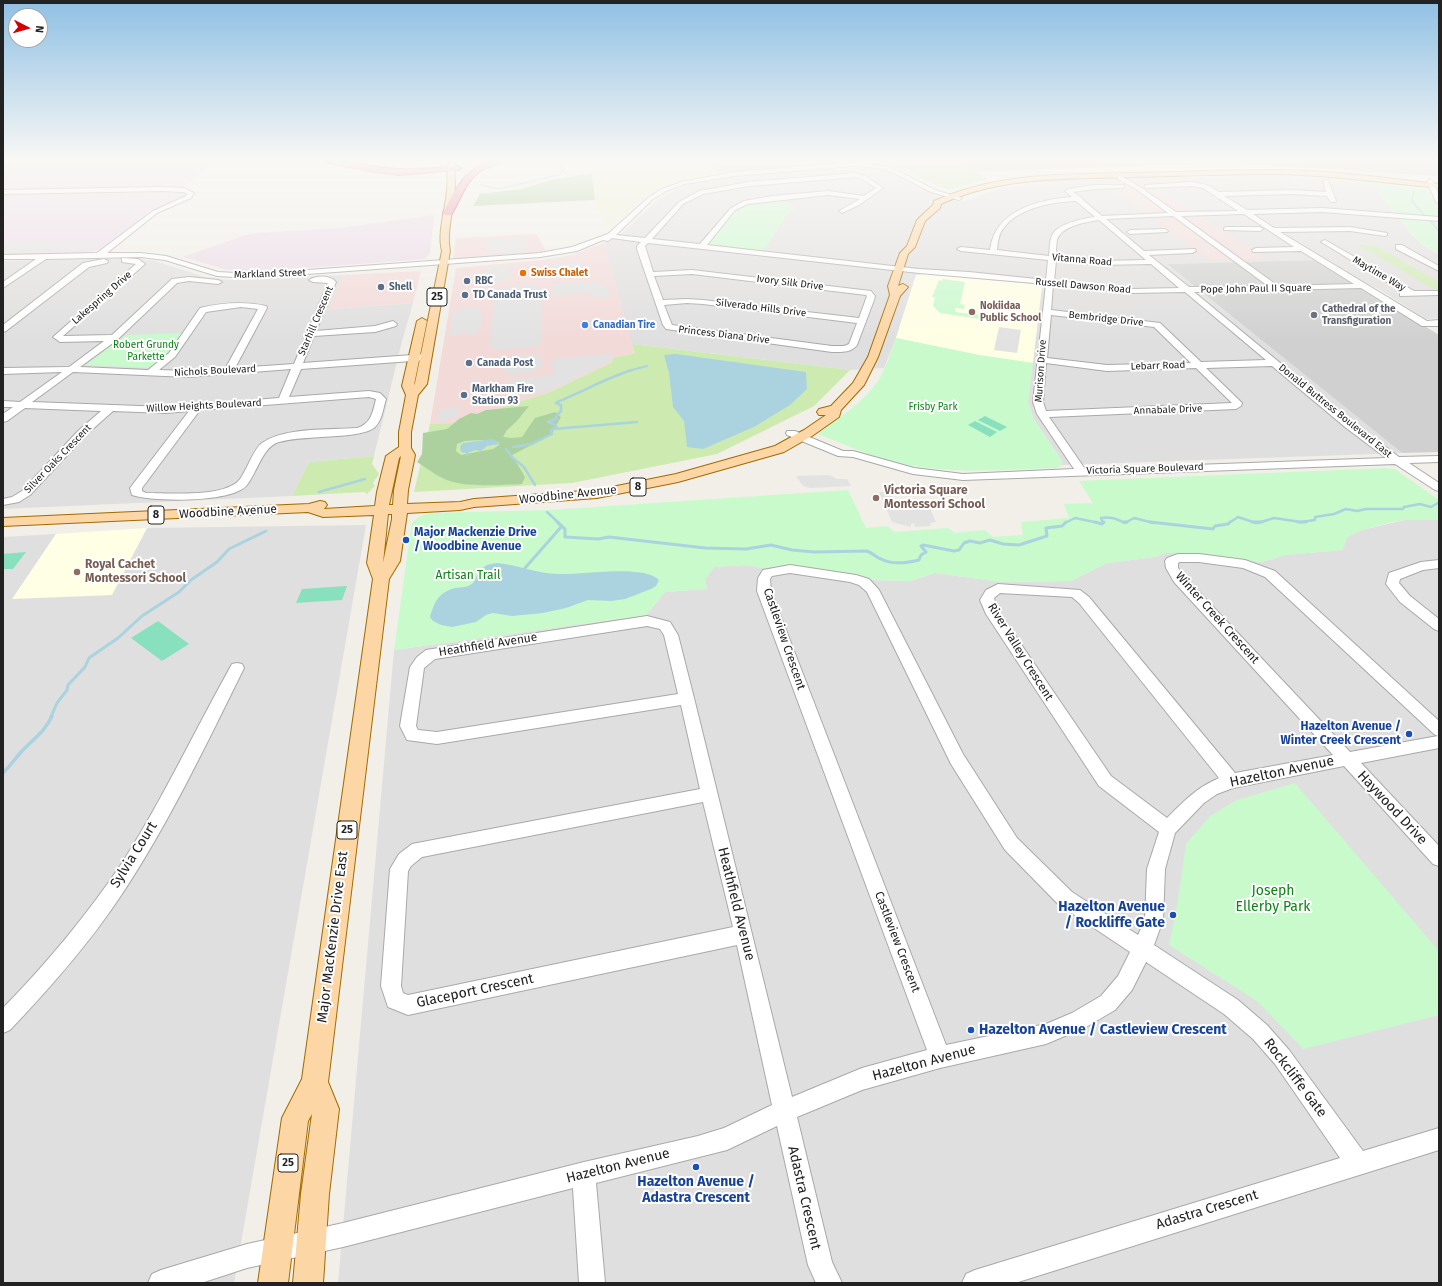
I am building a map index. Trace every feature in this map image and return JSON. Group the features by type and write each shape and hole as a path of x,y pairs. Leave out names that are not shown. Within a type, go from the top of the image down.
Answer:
{"main road":[{"name":"Major MacKenzie Drive East","path":"273,1283 295,1118 315,1082 381,579 392,561 408,455 405,448 404,432 412,395 421,384 438,265 446,251 444,242 447,221"},
{"name":"Woodbine Avenue","path":"3,522 309,508 323,513 382,506 460,506 474,503 597,494 639,487 708,470 779,448 800,433 835,414 835,408 858,385 866,371 882,334 895,295 903,287 904,268 913,254 911,247 921,221"},
{"name":"Major MacKenzie Drive East","path":"412,395 408,386 424,309"},
{"name":"Major MacKenzie Drive East","path":"381,579 375,563 382,506 393,456 405,448"},
{"name":"Major MacKenzie Drive East","path":"308,1283 315,1194 326,1109 315,1082"}],"street":[{"path":"100,255 143,221"},
{"name":"Markland Street","path":"3,257 131,254 158,257 206,272 233,276 438,265 556,256 587,248 606,240 608,236 625,221"},
{"path":"645,240 663,221"},
{"path":"702,246 723,221"},
{"path":"993,252 995,238 1007,221"},
{"name":"Murison Drive","path":"1081,472 1042,414 1038,406 1038,396 1054,240 1058,232 1083,221"},
{"path":"1106,221 1188,290"},
{"path":"1183,221 1276,288"},
{"path":"1259,221 1425,324 1439,323"},
{"path":"1345,221 1358,232 1385,234"},
{"path":"1273,230 1347,224"},
{"path":"1226,229 1260,229"},
{"path":"1130,232 1165,231"},
{"name":"Russell Dawson Road","path":"608,236 1123,291 1188,290"},
{"name":"Princess Diana Drive","path":"645,240 641,246 667,325 672,328 832,349 848,348"},
{"name":"Maytime Way","path":"1324,242 1412,294"},
{"path":"1399,247 1439,269"},
{"name":"Vitanna Road","path":"961,249 1106,263 1155,262"},
{"path":"1256,250 1302,249"},
{"path":"1143,253 1192,252"},
{"path":"3,286 45,256"},
{"name":"Lakespring Drive","path":"3,329 89,264 102,261 138,262 140,264 57,337 66,340 114,338"},
{"name":"Ivory Silk Drive","path":"650,274 692,272 862,292 871,296 852,345 848,348"},
{"name":"Starhill Crescent","path":"3,419 114,338 172,282 189,279 238,283 325,279 332,281 283,401"},
{"name":"Pope John Paul II Square","path":"1188,290 1365,286"},
{"name":"Pope John Paul II Square","path":"1188,290 1274,363"},
{"path":"1379,295 1439,293"},
{"name":"Silverado Hills Drive","path":"659,303 686,301 703,302 862,321"},
{"path":"150,373 172,355 203,310 220,306 254,305 263,308 252,332 241,347 228,372"},
{"name":"Bembridge Drive","path":"1046,312 1157,325 1198,365"},
{"path":"311,334 375,329 393,324"},
{"name":"Nichols Boulevard","path":"3,371 70,370 182,374 228,372 426,357"},
{"name":"Lebarr Road","path":"1042,360 1107,368 1274,363"},
{"name":"Donald Buttress Boulevard East","path":"1274,363 1349,425 1396,460 1439,488"},
{"name":"Annabale Drive","path":"1042,414 1236,406 1237,403 1198,365"},
{"name":"Willow Heights Boulevard","path":"3,404 158,410 369,394 380,397 374,422 369,428 358,431 281,438 268,442 264,446 242,484 235,489 220,493 145,496 136,493 136,488 196,408"},
{"name":"Silver Oaks Crescent","path":"3,502 15,500 26,493 93,422 110,408"},
{"name":"Victoria Square Boulevard","path":"800,433 842,454 853,454 913,471 963,478 1439,458"},
{"name":"Winter Creek Crescent","path":"1346,759 1179,579 1172,568 1171,561 1178,558 1199,558 1245,564 1270,574 1439,730"},
{"path":"1439,564 1421,566 1394,576 1392,584 1405,599 1439,626"},
{"name":"Castleview Crescent","path":"940,1057 764,591 764,578 768,573 790,569 851,578 864,582 872,590 957,759 1011,844 1065,898 1143,948"},
{"name":"River Valley Crescent","path":"1168,829 1105,781 986,603 989,593 998,588 1075,593 1084,600 1231,781"},
{"name":"Heathfield Avenue","path":"687,698 437,738 413,736 408,726 417,667 422,660 431,654 647,621 665,625 671,634 687,698 744,934 784,1111"},
{"name":"Sylvia Court","path":"3,1023 36,989 98,912 138,852 237,668"},
{"name":"Hazelton Avenue","path":"161,1283 247,1256 343,1235 727,1139 784,1111 862,1079 940,1057 1046,1034 1079,1020 1108,1003 1125,983 1143,948 1154,920 1156,869 1168,829 1198,798 1211,789 1231,781 1439,742"},
{"name":"Haywood Drive","path":"1346,759 1439,858"},
{"name":"Glaceport Crescent","path":"709,794 418,850 405,860 399,869 391,986 395,1000 408,1005 744,934"},
{"name":"Rockcliffe Gate","path":"1143,948 1231,1007 1260,1032 1282,1057 1358,1163"},
{"name":"Adastra Crescent","path":"784,1111 820,1265 829,1283"},
{"name":"Adastra Crescent","path":"975,1283 1439,1139"},
{"path":"584,1174 592,1283"}],"shaded area":[{"path":"3,221 138,221 101,249 87,253 3,255"},
{"path":"390,221 433,221 430,253 425,259 265,271 244,271 224,269 183,257 246,235 256,233 339,228"},
{"path":"603,221 618,221 607,230"},
{"path":"635,221 1401,221 1412,235 1423,245 1439,255 1439,318 1426,319 1380,290 1318,260 1167,264 1402,453 1062,465 1061,459 1033,418 1028,401 1042,285 927,274 916,275 896,338 884,368 850,370 632,344 604,243 622,233"},
{"path":"1156,221 1209,221 1265,259 1209,260"},
{"path":"536,234 547,253 453,260 456,238"},
{"path":"525,238 525,252 487,254 487,240"},
{"path":"100,240 99,241 104,241 96,247 87,250 45,250 42,252 3,253 3,243"},
{"path":"604,243 635,353 613,358 611,363 550,392 453,423 430,424 456,268 543,260 572,255"},
{"path":"133,258 155,261 205,277 229,280 343,275 329,309 413,303 401,345 374,456 309,462 292,496 3,509 3,261"},
{"path":"1318,260 1439,335 1439,452 1402,453 1167,264"},
{"path":"580,261 583,277 553,279 551,265"},
{"path":"510,266 508,281 484,282 487,267"},
{"path":"421,271 413,303 329,309 343,275"},
{"name":"Nokiidaa Public School","path":"927,274 1042,285 1033,363 979,355 896,338 916,275"},
{"path":"597,281 598,283 603,283 604,286 602,288 608,288 610,297 593,298 592,293 552,296 551,288 554,288 554,284"},
{"path":"536,284 536,288 542,288 542,344 538,344 538,347 495,350 495,347 490,347 495,289 499,289 500,287"},
{"path":"479,307 479,313 482,313 482,328 477,328 477,335 450,335 452,312 459,311 459,309"},
{"path":"999,327 1021,330 1017,353 994,350"},
{"path":"537,354 537,357 541,357 541,367 533,371 533,373 510,375 510,372 503,373 504,357"},
{"path":"611,354 612,356 609,362 551,390 523,396 521,393 515,395 506,382 524,377 526,379 553,374 552,359"},
{"path":"459,408 457,417 448,417 447,421 437,422 441,409"},
{"path":"829,475 837,479 847,479 851,486 810,488 803,486 796,476"},
{"path":"879,492 891,492 897,507 928,504 936,522 930,523 931,526 915,527 914,523 911,524 911,527 892,522"},
{"path":"1405,520 1439,520 1439,1281 1434,1283 338,1283 394,650 646,615 665,592 707,589 705,579 714,567 745,565 763,568 780,566 873,580 911,581 935,573 1002,582 1071,581 1107,563 1155,557 1165,553 1182,553 1262,562 1285,555 1342,550 1347,537 1362,530"},
{"path":"366,525 234,1283 3,1283 3,537 56,534 13,599 135,549 147,528"},
{"name":"Royal Cachet Montessori School","path":"147,528 112,595 12,599 56,534"}],"green space":[{"path":"727,221 783,221 763,251 707,245"},
{"path":"1401,221 1439,221 1439,255 1418,241"},
{"path":"1356,244 1376,246 1439,282 1439,292"},
{"path":"943,279 965,282 960,304 965,305 964,309 955,308 955,312 981,315 980,319 940,313 933,306 935,297 932,297 939,280 942,281"},
{"name":"Robert Grundy Parkette","path":"182,333 168,354 152,368 86,365 126,335"},
{"name":"Frisby Park","path":"896,338 979,355 1033,363 1028,401 1033,418 1061,459 1062,465 1056,468 993,470 951,470 930,468 889,461 818,434 850,410 872,389 883,371"},
{"path":"632,344 850,370 814,406 717,454 572,483 414,492 430,424 453,423 550,392 611,363 613,358 635,353"},
{"path":"529,406 517,421 507,430 503,437 511,438 522,437 535,418 555,412 561,417 551,435 512,455 525,477 522,484 460,484 443,479 417,462 422,454 423,433 447,429 459,419 471,413 477,414 486,410","holes":["482,440 499,442 499,445 493,449 461,455 456,451 457,444 465,441"]},
{"path":"985,416 1007,427 1000,431 978,420"},
{"path":"975,421 997,432 990,437 968,425"},
{"path":"374,456 372,464 379,474 373,483 375,486 367,494 364,492 292,496 309,462"},
{"name":"Artisan Trail","path":"1386,468 1395,469 1439,500 1439,520 1405,520 1362,530 1347,537 1343,550 1285,555 1262,562 1182,553 1165,553 1155,557 1107,563 1071,581 1002,582 935,573 911,581 873,580 780,566 763,568 745,565 714,567 705,579 707,589 665,592 646,615 394,650 412,522 419,517 430,513 550,510 848,490 866,528 887,526 895,532 948,528 955,533 985,530 993,537 1023,535 1021,522 1069,518 1064,504 1093,503 1079,481"},
{"path":"26,552 13,569 3,569 3,554"},
{"path":"347,586 342,600 296,603 302,589"},
{"path":"158,621 189,644 162,661 131,638"},
{"name":"Joseph Ellerby Park","path":"1295,783 1439,951 1439,1015 1303,1049 1257,1001 1169,945 1177,907 1186,844 1210,816 1237,800"}],"water":[{"path":"676,354 806,372 807,389 790,405 754,427 703,449 687,447 684,421 673,407 669,373 664,355"},
{"path":"492,439 501,444 487,446 481,451 475,450 467,453 461,452 460,447 463,443"},
{"path":"497,563 550,574 612,571 640,572 651,575 659,580 656,586 651,589 625,599 611,601 588,600 566,608 543,613 512,616 493,613 486,615 476,622 452,627 441,625 433,621 430,617 438,598 441,595 455,588 467,587 471,585 483,568"}],"waterway":[{"path":"1430,221 1439,231"},
{"path":"628,371 647,366"},
{"path":"513,447 532,444 552,434 551,430 556,427 556,425 548,422 556,419 557,415 561,411 561,405 556,403 557,402 632,370"},
{"path":"553,429 637,422"},
{"path":"506,449 514,459 524,467 535,485"},
{"path":"319,492 365,479"},
{"path":"1301,522 1315,520 1315,517 1334,514 1346,509 1357,511 1366,509 1403,509 1404,507 1420,504 1431,507 1438,503"},
{"path":"547,512 559,523"},
{"path":"1103,523 1101,518 1107,517 1125,523 1127,522"},
{"path":"1229,523 1238,517 1253,522"},
{"path":"1065,523 1075,518 1097,523"},
{"path":"1127,522 1134,518 1150,522"},
{"path":"1261,522 1274,518 1301,522"},
{"path":"557,522 562,526"},
{"path":"1150,522 1213,529 1215,526 1229,523"},
{"path":"1150,522 1154,523"},
{"path":"1253,522 1261,522"},
{"path":"1301,522 1306,522"},
{"path":"562,526 565,529 565,537 598,539 609,537 705,548 746,549 771,545 792,550 814,552 867,551 885,561 900,563 919,560 921,555 926,552 921,546 923,545 954,551 959,550 964,543 970,541 980,543 990,540 1003,544 1019,545 1047,536 1046,528 1062,526 1065,523"},
{"path":"1097,523 1103,523"},
{"path":"525,568 562,526"},
{"path":"51,717 57,703 67,690 68,685 85,667 89,658 118,638 142,616 179,592 191,580 217,562 229,549 266,531"},
{"path":"3,773 42,731 52,716"}],"place":[{"name":"Swiss Chalet","path":"523,273"},
{"name":"RBC","path":"467,281"},
{"name":"Shell","path":"381,287"},
{"name":"TD Canada Trust","path":"465,295"},
{"name":"Nokiidaa Public School","path":"972,312"},
{"name":"Cathedral of the Transfiguration","path":"1314,315"},
{"name":"Canadian Tire","path":"585,325"},
{"name":"Canada Post","path":"469,363"},
{"name":"Markham Fire Station 93","path":"464,395"},
{"name":"Victoria Square Montessori School","path":"876,498"},
{"name":"Major Mackenzie Drive / Woodbine Avenue","path":"406,540"},
{"name":"Royal Cachet Montessori School","path":"77,572"},
{"name":"Hazelton Avenue / Winter Creek Crescent","path":"1409,734"},
{"name":"Hazelton Avenue / Rockliffe Gate","path":"1173,915"},
{"name":"Hazelton Avenue / Castleview Crescent","path":"971,1030"},
{"name":"Hazelton Avenue / Adastra Crescent","path":"696,1167"}]}
